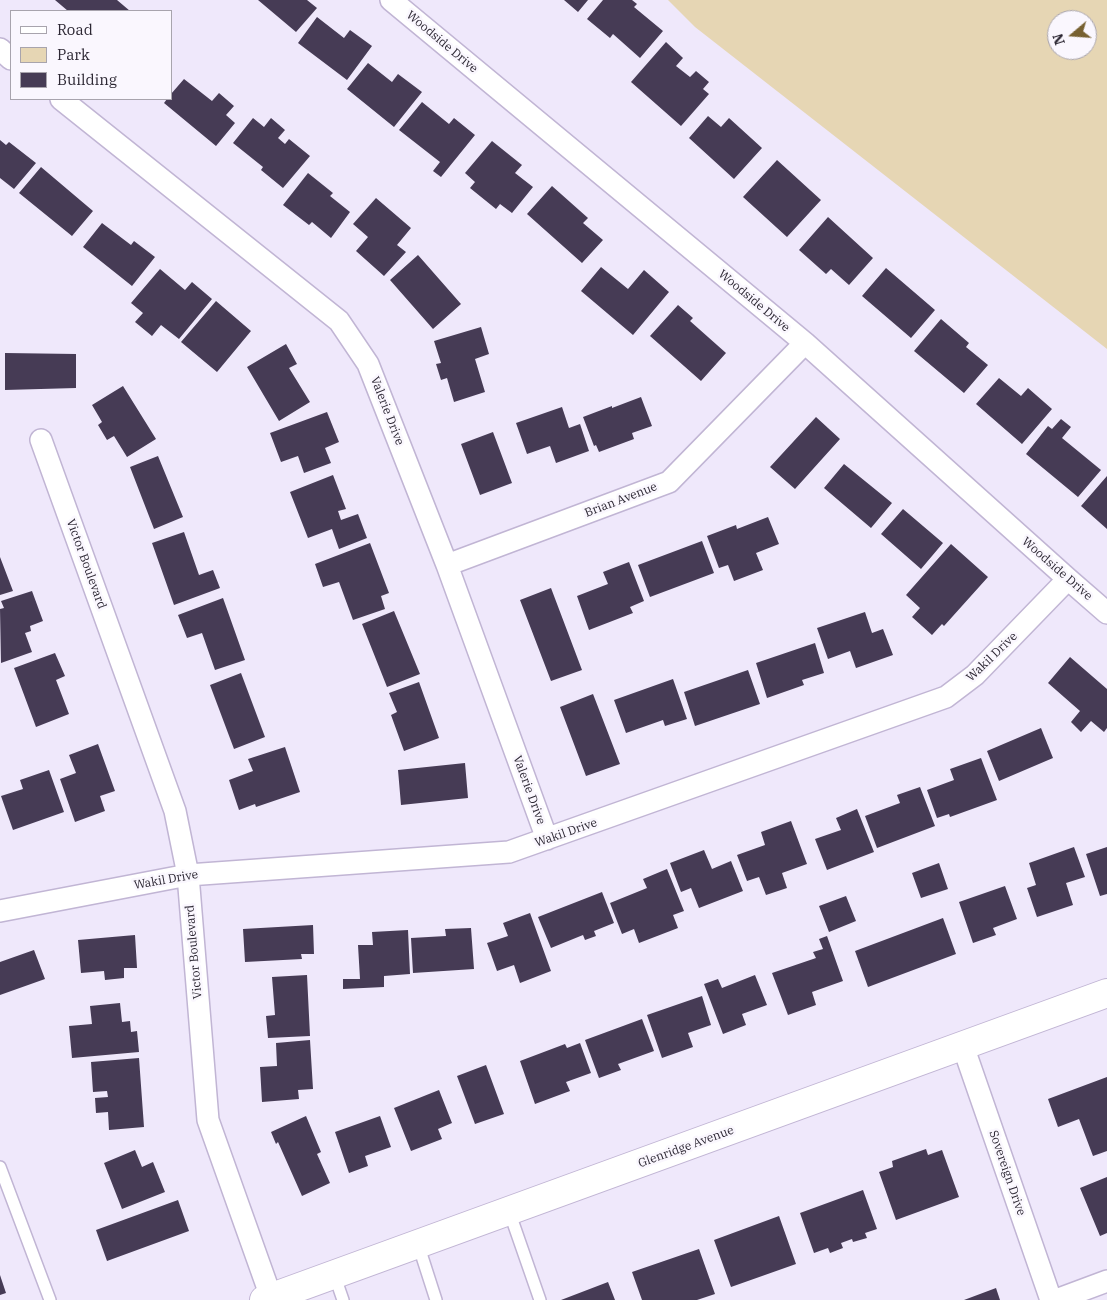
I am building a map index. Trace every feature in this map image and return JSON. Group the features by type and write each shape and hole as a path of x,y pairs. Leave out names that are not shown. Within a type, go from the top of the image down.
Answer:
{"main road":[{"name":"Glenridge Avenue","path":"268,1299 1107,993"}],"street":[{"name":"Woodside Drive","path":"391,0 805,343 1107,613"},
{"name":"Valerie Drive","path":"62,100 338,321 368,364 447,565 547,839"},
{"name":"Brian Avenue","path":"447,565 669,482 805,343"},
{"name":"Victor Boulevard","path":"41,440 175,811 188,875 208,1120 268,1299"},
{"name":"Wakil Drive","path":"0,911 188,875 509,852 946,697 975,675 1068,580"},
{"name":"Sovereign Drive","path":"963,1046 1051,1300"},
{"path":"1056,1300 1107,1281"}],"lane":[{"path":"1,1174 50,1300"},
{"path":"509,1211 540,1300"},
{"path":"418,1244 436,1300"},
{"path":"334,1274 343,1300"}],"green space":[{"path":"668,0 1107,0 1107,349 695,27"}],"building":[{"path":"55,0 117,0 129,10 67,10"},
{"path":"258,0 307,0 317,8 296,32"},
{"path":"564,0 588,0 578,12"},
{"path":"603,0 632,0 637,4 634,7 663,31 640,58 613,34 610,38 587,19"},
{"path":"317,17 344,38 350,30 372,46 347,80 298,43"},
{"path":"666,42 683,58 676,66 690,77 696,71 709,82 703,89 709,94 681,126 631,82"},
{"path":"368,63 392,82 398,74 422,92 394,127 347,89"},
{"path":"184,79 212,101 219,93 234,106 226,115 235,123 216,146 164,103 166,100 172,100 172,93"},
{"path":"422,102 449,124 454,118 475,135 441,177 433,171 440,162 399,130"},
{"path":"708,116 721,127 729,118 762,148 734,179 689,138"},
{"path":"253,118 264,127 271,118 285,130 278,138 285,144 289,139 310,156 283,188 261,170 263,167 233,143"},
{"path":"0,140 6,145 9,142 36,163 14,189 0,178"},
{"path":"492,141 522,165 515,173 533,187 512,213 500,204 496,209 470,188 475,182 465,173"},
{"path":"777,160 821,200 787,237 743,197"},
{"path":"41,167 93,211 72,236 19,193"},
{"path":"308,173 333,193 330,196 350,212 331,238 312,222 309,225 283,205"},
{"path":"552,186 588,218 583,223 603,240 582,263 527,214"},
{"path":"376,198 411,228 397,245 406,252 384,276 356,251 368,237 353,224"},
{"path":"828,217 873,258 849,285 831,269 826,274 799,250"},
{"path":"102,223 131,245 134,241 155,257 132,286 83,247"},
{"path":"418,255 461,304 433,329 390,280"},
{"path":"601,267 628,289 644,270 669,292 633,335 581,291"},
{"path":"886,268 935,310 911,338 862,296"},
{"path":"160,269 185,290 192,282 212,299 179,339 161,325 152,336 135,322 143,313 131,303"},
{"path":"216,301 251,331 217,372 181,342"},
{"path":"678,305 693,318 690,321 726,353 701,381 650,336"},
{"path":"941,319 969,343 966,347 988,365 964,393 914,351"},
{"path":"481,327 489,354 475,359 485,392 454,402 447,378 441,380 436,364 441,363 434,341"},
{"path":"286,344 297,364 289,368 310,402 279,421 247,367"},
{"path":"5,353 76,354 76,388 5,390"},
{"path":"999,378 1021,396 1028,388 1052,409 1022,444 976,404"},
{"path":"123,386 156,439 127,457 114,436 107,440 98,425 102,422 92,405"},
{"path":"641,397 652,426 632,433 634,439 599,452 596,445 594,446 583,417"},
{"path":"562,407 569,428 580,424 589,451 556,463 550,446 527,454 516,423"},
{"path":"327,412 339,442 325,448 331,463 304,473 298,456 281,462 270,433"},
{"path":"816,417 840,439 795,489 770,467"},
{"path":"1061,419 1071,427 1062,438 1101,470 1078,497 1026,454 1048,426 1052,429"},
{"path":"493,432 512,483 480,495 461,444"},
{"path":"158,456 183,517 154,529 130,467"},
{"path":"844,464 892,503 871,528 824,488"},
{"path":"333,475 346,509 338,511 341,520 358,514 367,538 339,549 332,529 308,538 290,492"},
{"path":"1107,476 1107,529 1081,506"},
{"path":"903,509 943,543 921,569 881,534"},
{"path":"768,517 779,544 756,553 763,570 734,581 728,565 719,568 707,536 736,525 737,529"},
{"path":"184,532 199,575 213,570 220,588 174,605 152,543"},
{"path":"702,541 714,573 650,597 638,565"},
{"path":"370,543 389,593 381,596 385,609 353,620 339,582 323,587 315,564"},
{"path":"951,544 988,577 944,626 942,624 932,635 912,617 920,608 906,595"},
{"path":"0,557 13,591 0,595"},
{"path":"629,562 644,601 630,607 633,613 589,630 577,596 608,584 603,572"},
{"path":"551,588 582,670 551,681 520,600"},
{"path":"32,591 43,621 30,626 31,631 25,633 32,652 1,663 0,609 4,608 1,601"},
{"path":"223,598 245,660 215,670 202,633 187,638 178,615"},
{"path":"394,611 420,674 387,687 362,624"},
{"path":"865,612 872,633 883,629 893,655 856,668 850,651 828,659 817,628"},
{"path":"815,643 824,673 802,680 804,685 767,698 756,663"},
{"path":"55,653 65,676 56,680 69,714 36,727 14,668"},
{"path":"1070,657 1107,689 1107,728 1104,732 1091,721 1081,732 1071,722 1080,711 1048,683"},
{"path":"748,670 760,704 695,726 684,692"},
{"path":"241,673 265,737 234,749 210,685"},
{"path":"673,679 687,719 665,726 663,720 626,733 614,700"},
{"path":"419,682 439,738 404,751 391,715 397,712 389,693"},
{"path":"593,694 620,764 586,776 560,707"},
{"path":"1041,728 1053,758 999,781 987,751"},
{"path":"98,744 115,791 100,796 105,811 75,822 60,779 76,773 69,755"},
{"path":"285,747 300,792 256,807 255,804 239,810 229,780 253,771 248,759"},
{"path":"981,758 997,800 950,817 949,814 937,818 927,790 954,780 950,769"},
{"path":"465,763 468,798 401,805 398,770"},
{"path":"49,770 64,812 13,830 1,796 23,789 20,780"},
{"path":"920,787 935,826 877,848 865,816 900,803 897,795"},
{"path":"857,809 874,852 827,870 815,839 841,830 836,818"},
{"path":"791,821 807,864 782,873 787,888 766,895 759,877 747,881 737,855 765,845 761,832"},
{"path":"1074,847 1085,877 1066,883 1073,905 1037,917 1027,888 1036,885 1029,863"},
{"path":"1107,847 1107,894 1100,896 1086,854"},
{"path":"704,850 712,869 731,861 743,891 699,908 691,888 681,892 670,863"},
{"path":"939,863 948,889 921,898 912,873"},
{"path":"667,869 684,911 673,915 678,928 639,943 634,929 622,934 610,903 647,888 643,879"},
{"path":"1005,886 1017,919 993,928 996,935 973,943 959,902"},
{"path":"602,892 614,923 594,931 596,936 585,940 583,935 551,948 538,917"},
{"path":"846,896 856,921 829,932 819,906"},
{"path":"530,913 551,971 520,983 514,965 497,971 487,943 508,936 503,923"},
{"path":"943,918 956,954 868,987 855,951"},
{"path":"313,925 314,954 301,954 302,959 245,962 243,929"},
{"path":"471,928 474,969 413,973 411,938 446,936 445,929"},
{"path":"408,930 410,974 384,976 384,987 343,989 343,979 360,979 358,945 373,945 372,932"},
{"path":"135,935 137,968 124,968 124,978 105,980 104,971 81,973 78,940"},
{"path":"827,936 843,981 812,992 816,1005 788,1015 772,973 816,958 813,952 823,949 819,939"},
{"path":"34,950 45,979 0,995 0,962"},
{"path":"307,975 310,1036 268,1038 266,1016 275,1015 272,977"},
{"path":"755,975 767,1005 742,1014 746,1025 723,1034 704,984 718,979 722,988"},
{"path":"702,996 711,1025 688,1033 693,1047 662,1058 647,1015"},
{"path":"120,1003 122,1022 130,1021 131,1032 137,1031 139,1052 72,1058 69,1026 92,1024 90,1006"},
{"path":"642,1019 654,1051 618,1064 621,1070 599,1078 585,1040"},
{"path":"310,1040 313,1089 298,1090 299,1099 262,1102 260,1067 277,1066 276,1043"},
{"path":"580,1043 591,1073 566,1082 570,1091 535,1104 520,1061 565,1044 567,1048"},
{"path":"139,1058 144,1127 109,1130 108,1112 96,1113 95,1098 108,1097 107,1091 93,1092 91,1062"},
{"path":"486,1065 504,1114 475,1124 457,1076"},
{"path":"1107,1077 1107,1151 1093,1156 1079,1119 1058,1127 1048,1099"},
{"path":"439,1090 452,1123 438,1129 442,1139 411,1151 394,1108"},
{"path":"306,1116 321,1152 317,1154 330,1183 302,1196 278,1142 276,1144 271,1132"},
{"path":"380,1116 391,1147 365,1156 368,1166 349,1173 335,1132"},
{"path":"926,1149 928,1155 942,1150 959,1197 896,1220 879,1172 893,1167 892,1161"},
{"path":"135,1150 142,1167 153,1162 165,1192 122,1209 104,1163"},
{"path":"1107,1177 1107,1233 1100,1236 1080,1188"},
{"path":"863,1190 877,1229 865,1233 867,1238 853,1242 852,1239 841,1243 843,1248 830,1253 828,1248 814,1253 800,1213"},
{"path":"178,1200 189,1231 107,1261 96,1230"},
{"path":"779,1216 796,1264 731,1287 714,1240"},
{"path":"699,1249 715,1294 697,1300 642,1300 632,1272"},
{"path":"0,1275 6,1293 0,1295"},
{"path":"608,1282 615,1300 561,1300"},
{"path":"996,1288 1000,1300 964,1300"}]}
